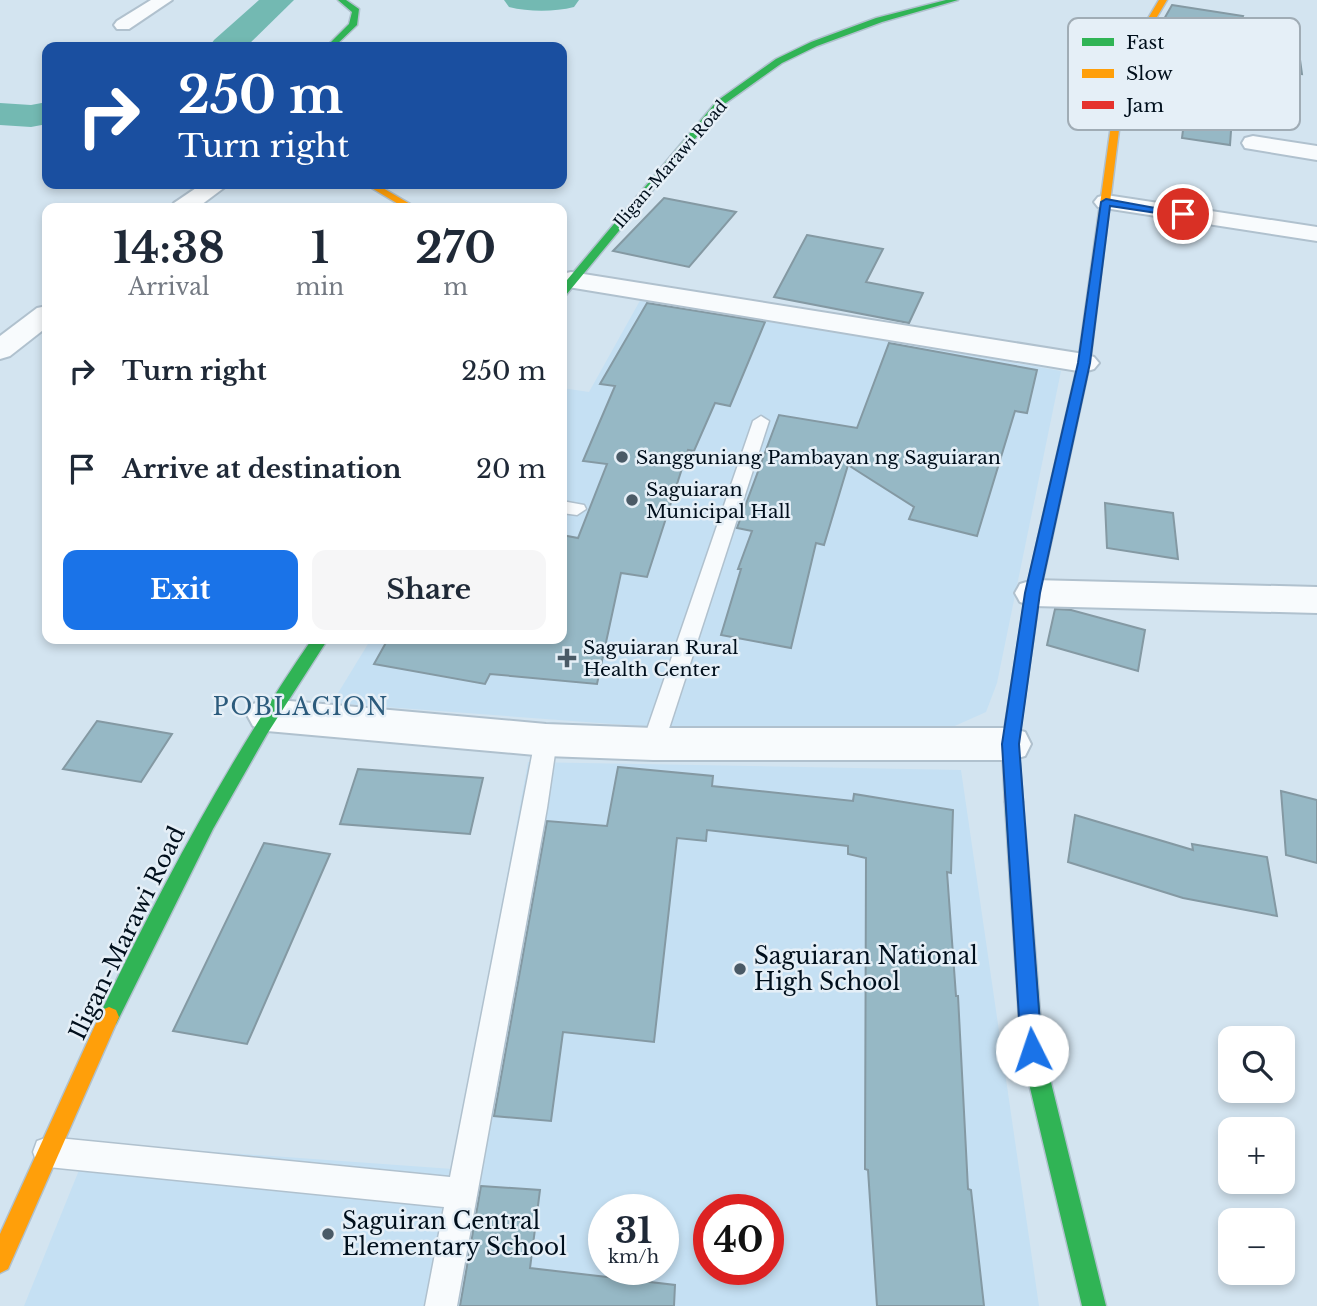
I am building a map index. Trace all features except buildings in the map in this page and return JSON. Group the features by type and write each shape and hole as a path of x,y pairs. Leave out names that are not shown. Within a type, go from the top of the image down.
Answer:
{"main road":[{"path":"335,42 353,24 356,11 342,0"},
{"name":"Iligan-Marawi Road","path":"567,282 720,103 779,61 814,44 879,20 954,0"},
{"path":"1152,18 1163,0"},
{"path":"1094,1306 1032,1050 1010,744 1033,593 1084,363 1115,130"},
{"path":"379,189 403,203"},
{"name":"Iligan-Marawi Road","path":"0,1261 47,1152 173,884 267,715 317,644"}],"street":[{"path":"123,24 163,0"},
{"path":"1253,144 1317,153"},
{"path":"190,203 210,189"},
{"path":"1106,202 1317,234"},
{"path":"567,284 1084,363"},
{"path":"0,350 42,318"},
{"path":"1033,593 1317,600"},
{"path":"267,715 546,740 653,744 1010,744"}],"lane":[{"path":"653,744 761,421"},
{"path":"441,1306 546,740"},
{"path":"47,1152 460,1193"}],"shaded area":[{"path":"642,297 1061,371 997,683 986,712 939,733 640,726 332,703 368,644 567,644 567,389 589,392"},
{"name":"Saguiaran National High School","path":"528,762 961,770 1039,1306 24,1306 90,1143 453,1169"}],"waterway":[{"path":"232,42 278,0"},
{"path":"520,0 563,0"},
{"path":"0,114 42,114"}],"traffic: fast":[{"path":"335,42 353,25 356,11 342,0"},
{"path":"567,287 720,103 779,61 814,44 879,20 954,0"},
{"path":"109,1017 206,824 261,730 317,644"},
{"path":"1014,802 1032,1050 1094,1306"}],"traffic: slow":[{"path":"1152,18 1163,0"},
{"path":"1045,538 1084,363 1115,130"},
{"path":"379,189 403,203"},
{"path":"0,1261 109,1017"}],"traffic: jam":[{"path":"1014,802 1010,744 1033,593 1045,538"}],"place":[{"name":"Sangguniang Pambayan ng Saguiaran","path":"622,457"},
{"name":"Saguiaran Municipal Hall","path":"632,500"},
{"name":"Saguiaran Rural Health Center","path":"567,658"},
{"name":"Saguiaran National High School","path":"740,969"},
{"name":"Saguiran Central Elementary School","path":"328,1234"}],"district":[{"name":"POBLACION","path":"301,707"}],"route":[{"path":"1032,1050 1010,744 1033,593 1084,363 1106,202 1183,214"}]}
